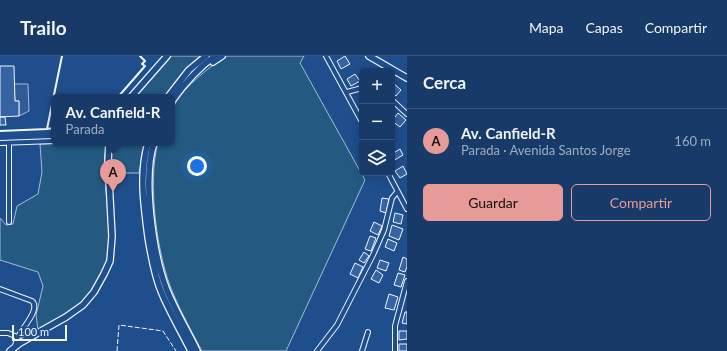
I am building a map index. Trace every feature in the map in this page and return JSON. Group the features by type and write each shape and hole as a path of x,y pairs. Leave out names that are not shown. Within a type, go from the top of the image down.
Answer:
{"main road":[{"path":"134,94 167,56"},
{"path":"170,94 189,70 206,56"},
{"path":"175,97 196,72 216,56"},
{"path":"196,72 222,56"},
{"path":"369,56 407,78"},
{"path":"10,351 15,346 66,317 83,305 94,292 104,274 110,261 112,236 108,162 109,146"},
{"path":"147,146 144,164 143,184 144,209 151,256 160,290 190,351"},
{"path":"153,146 150,166 149,188 155,248 160,271 167,290 197,351"}],"street":[{"path":"326,56 359,116"},
{"path":"347,92 359,89"},
{"path":"395,103 407,114"},
{"path":"0,143 51,141"},
{"path":"9,143 9,222"},
{"path":"389,176 407,209"},
{"path":"316,351 337,325 373,256 384,230 392,198 397,192"},
{"path":"395,351 394,326 407,281"},
{"path":"0,289 34,303 35,307 17,337 15,346"},
{"path":"362,351 368,332"},
{"path":"0,333 17,337"}],"shaded area":[{"path":"170,56 200,56 182,73 166,94 137,94"},
{"path":"225,56 304,56 300,63 359,169 359,176 363,176 365,180 286,351 202,351 176,300 167,278 162,260 155,219 153,177 155,159 157,146 175,146 175,104 181,94 195,80"},
{"path":"14,84 28,84 29,111 19,116 19,101 15,101"},
{"path":"40,144 51,144 51,146 106,146 104,166 110,237 107,261 103,273 91,294 71,312 38,330 36,315 43,286 38,272 0,260 0,218 6,225 13,224 17,206 38,194 42,172"},
{"path":"112,146 144,146 139,173 110,173"}],"building":[{"path":"345,56 350,64 341,69 337,61"},
{"path":"0,66 14,66 15,101 19,101 19,116 0,117"},
{"path":"355,74 359,82 351,86 347,79"},
{"path":"395,85 401,90 396,96 395,95"},
{"path":"398,113 406,120 400,127 395,123 395,117"},
{"path":"0,117 5,117 6,125 0,125"},
{"path":"400,149 403,155 395,160 395,152"},
{"path":"403,166 407,174 400,178 395,171"},
{"path":"382,198 389,199 386,213 380,211"},
{"path":"395,213 403,215 401,224 393,222"},
{"path":"374,222 382,226 378,235 370,231"},
{"path":"392,225 403,229 399,240 389,236"},
{"path":"370,236 376,238 371,251 365,249"},
{"path":"388,239 397,243 394,251 385,247"},
{"path":"364,252 369,256 364,263 359,260"},
{"path":"403,257 407,259 407,267 405,272 399,270"},
{"path":"380,260 389,263 386,271 377,268"},
{"path":"355,263 363,267 358,278 350,274"},
{"path":"376,270 383,275 379,283 371,279"},
{"path":"398,273 405,275 401,287 394,285"},
{"path":"389,294 398,297 394,310 385,308"},
{"path":"405,312 407,312 407,324 402,323"},
{"path":"399,331 407,331 407,339 399,340"},
{"path":"399,344 407,344 407,351 399,351"}],"fence":[{"path":"117,351 119,325 163,331 176,351"}],"wall":[{"path":"54,94 62,56"},
{"path":"121,94 145,66 142,64 145,61 140,56"},
{"path":"0,131 47,129 51,110"},
{"path":"47,129 51,128"}],"place":[{"name":"Av. Canfield-R","path":"113,192"}]}
